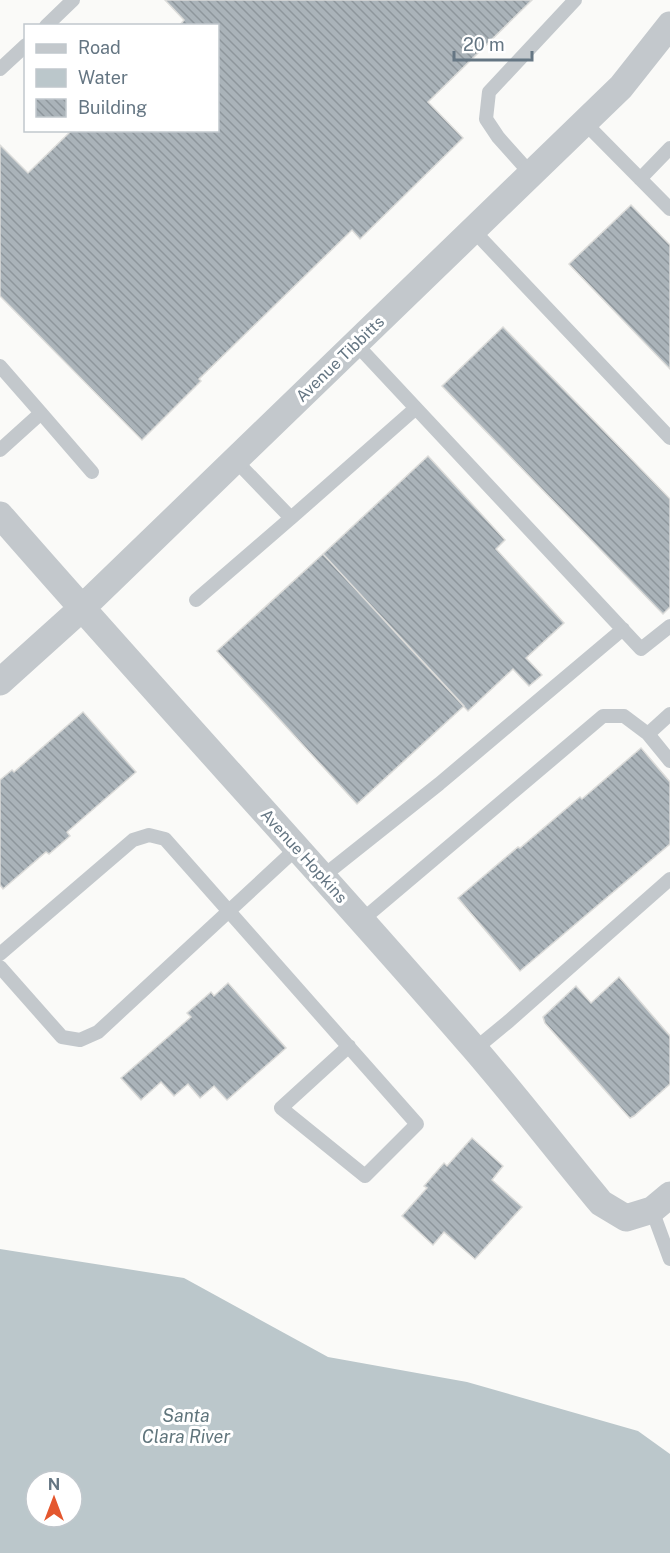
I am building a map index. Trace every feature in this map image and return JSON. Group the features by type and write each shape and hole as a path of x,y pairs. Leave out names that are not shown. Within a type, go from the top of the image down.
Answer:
{"street":[{"name":"Avenue Tibbitts","path":"0,682 81,609 621,87 670,25"},
{"name":"Avenue Hopkins","path":"0,515 81,609 362,920 475,1049 601,1203 626,1218 661,1203"}],"lane":[{"path":"48,24 73,0"},
{"path":"531,174 498,137 486,119 489,92 575,0"},
{"path":"0,69 24,47"},
{"path":"584,122 670,209"},
{"path":"640,179 670,148"},
{"path":"473,230 670,438"},
{"path":"356,344 641,649 670,626"},
{"path":"0,366 92,472"},
{"path":"195,600 416,408"},
{"path":"0,450 41,413"},
{"path":"235,460 291,518"},
{"path":"322,877 439,784 622,629"},
{"path":"648,734 670,714"},
{"path":"362,920 603,716 624,716 648,734 670,761"},
{"path":"0,954 133,840 149,835 165,839 349,1046 417,1124 365,1176 281,1108 349,1046"},
{"path":"0,967 62,1037 80,1040 98,1032 297,848"},
{"path":"475,1049 518,1014 670,879"},
{"path":"661,1203 670,1259"}],"water":[{"name":"Santa Clara River","path":"0,1249 184,1278 328,1357 467,1382 638,1431 670,1454 670,1553 0,1553"}],"building":[{"path":"165,0 532,0 428,102 463,138 360,239 352,230 199,379 201,381 142,440 0,296 0,145 28,173 70,132 219,132 219,24 181,24 184,20"},
{"path":"631,205 670,245 670,369 569,264"},
{"path":"503,327 670,499 670,607 663,614 442,386"},
{"path":"428,456 505,540 496,549 564,623 526,658 542,675 529,686 513,669 468,711 323,554"},
{"path":"323,554 464,706 357,804 217,651"},
{"path":"83,712 136,772 67,832 70,836 49,854 46,852 3,889 0,885 0,780 12,770 14,772"},
{"path":"641,748 670,782 670,844 520,971 458,898 580,797 582,799"},
{"path":"619,977 670,1036 670,1084 630,1118 545,1023 543,1017 576,986 591,1003"},
{"path":"228,983 286,1048 227,1100 214,1086 200,1098 188,1084 174,1096 161,1082 141,1100 121,1078 191,1017 187,1013 211,992 214,996"},
{"path":"472,1138 503,1166 492,1180 522,1207 475,1259 444,1232 433,1245 402,1216 427,1188 424,1186 444,1163 447,1166"}]}
